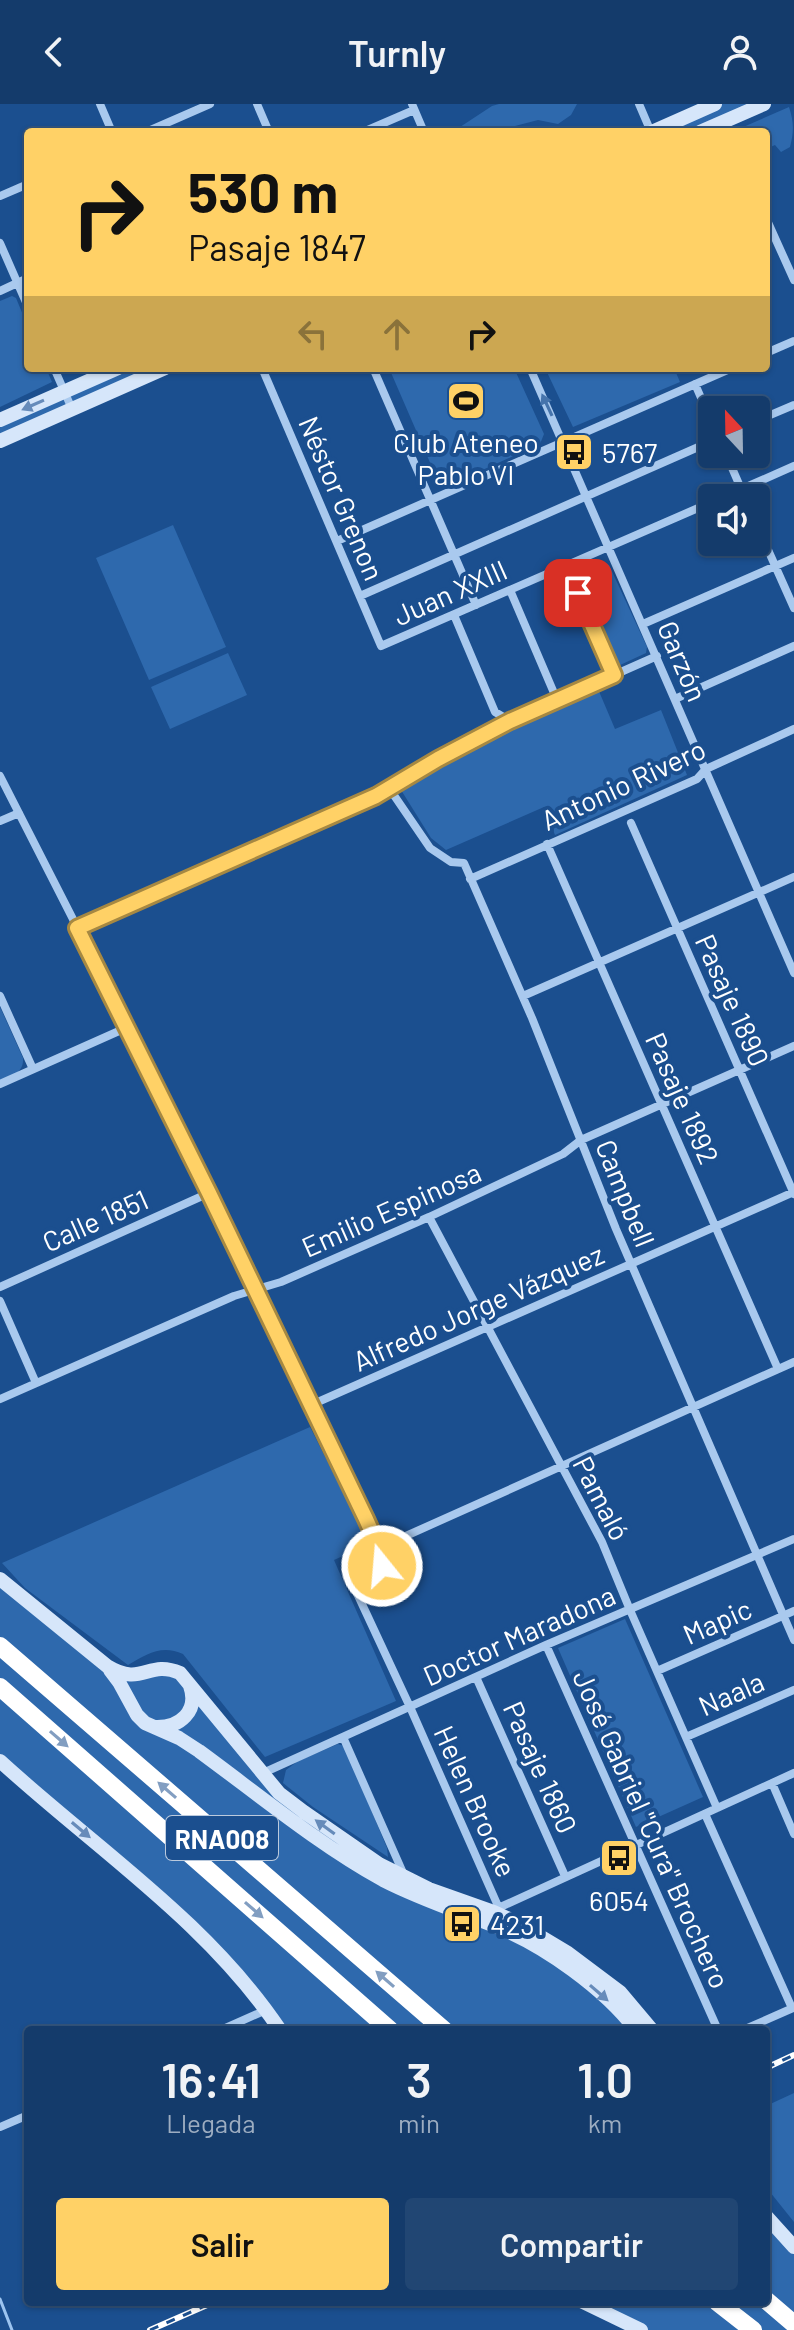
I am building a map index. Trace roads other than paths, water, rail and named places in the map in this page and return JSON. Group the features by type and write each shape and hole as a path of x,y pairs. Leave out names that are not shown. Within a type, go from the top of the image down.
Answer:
{"highway":[{"name":"RNA008","path":"0,1646 439,2026"},
{"name":"RNA008","path":"0,1687 385,2026"},
{"path":"770,2303 794,2324"},
{"path":"722,2306 753,2330"}],"main road":[{"path":"661,128 715,104"},
{"path":"725,127 764,104"},
{"path":"0,420 109,372"},
{"path":"0,441 156,372"},
{"path":"0,1579 119,1674 129,1676 157,1668 169,1668 180,1673 279,1793 304,1812 405,1877 541,1936 596,1972 620,1992 649,2026"},
{"path":"107,1666 145,1723 199,1751 355,1864 435,1905 493,1914 522,1939 576,1973 633,2026"},
{"path":"133,1705 134,1687 145,1673"},
{"path":"155,1727 167,1728 179,1724 187,1715 192,1705 188,1682"},
{"path":"0,1761 205,1940 277,2026"},
{"path":"770,2220 794,2247"},
{"path":"591,2306 641,2330"}],"street":[{"path":"100,104 110,128"},
{"path":"155,128 210,104"},
{"path":"257,104 267,128"},
{"path":"639,104 650,128"},
{"path":"371,128 413,107 422,128"},
{"path":"0,196 24,186"},
{"path":"770,227 794,280"},
{"path":"0,243 24,297"},
{"path":"0,291 24,280"},
{"path":"770,351 794,341"},
{"path":"56,372 72,409"},
{"name":"Néstor Grenon","path":"264,372 381,646"},
{"path":"375,372 476,605"},
{"name":"Garzón","path":"532,372 794,973"},
{"path":"337,541 723,372"},
{"path":"695,384 700,396"},
{"path":"770,415 794,405"},
{"path":"360,596 698,447"},
{"path":"761,484 794,466"},
{"name":"Juan XXIII","path":"381,646 698,508"},
{"path":"770,553 794,608"},
{"path":"643,624 794,558"},
{"path":"566,566 614,675"},
{"path":"510,590 557,700"},
{"path":"454,615 495,712 510,721"},
{"path":"675,699 794,646"},
{"path":"77,928 376,796 510,721 657,656"},
{"name":"Antonio Rivero","path":"470,879 697,779 706,769 794,729"},
{"path":"0,776 128,1027 379,1548 794,1362"},
{"name":"Campbell","path":"389,788 430,848 451,862 464,863 523,996 631,1264 794,1640"},
{"path":"0,821 19,813"},
{"name":"Pasaje 1890","path":"631,823 794,1192"},
{"name":"Pasaje 1892","path":"547,844 778,1369"},
{"path":"523,996 794,877"},
{"path":"0,996 33,1069"},
{"path":"0,1084 128,1027"},
{"name":"Emilio Espinosa","path":"0,1399 234,1296 281,1282 429,1217 563,1154 581,1140 794,1046"},
{"name":"Alfredo Jorge Vázquez","path":"311,1405 794,1192"},
{"name":"Calle 1851","path":"0,1287 209,1193"},
{"name":"Pamaló","path":"429,1217 602,1542 717,1808"},
{"path":"0,1301 36,1383"},
{"name":"Doctor Maradona","path":"263,1773 546,1645 794,1539"},
{"name":"Helen Brooke","path":"379,1548 382,1566 355,1589 410,1707 493,1914"},
{"name":"Mapic","path":"657,1671 794,1611"},
{"name":"José Gabriel \"Cura\" Brochero","path":"546,1645 716,2026"},
{"name":"Pasaje 1860","path":"476,1677 565,1876"},
{"name":"Naala","path":"686,1737 794,1690"},
{"path":"343,1737 405,1877"},
{"path":"493,1914 565,1876 794,1773"},
{"path":"772,1783 794,1834"},
{"path":"705,1814 793,2008 752,2026"},
{"path":"230,2026 267,2010"},
{"path":"0,2127 24,2117"}],"waterway":[{"path":"0,2299 12,2330"}],"railway":[{"path":"770,2066 794,2055"},
{"path":"150,2330 205,2306"}],"place":[{"name":"Club Ateneo Pablo VI","path":"466,401"},
{"name":"5767","path":"574,452"},
{"name":"6054","path":"619,1858"},
{"name":"4231","path":"462,1924"}]}
